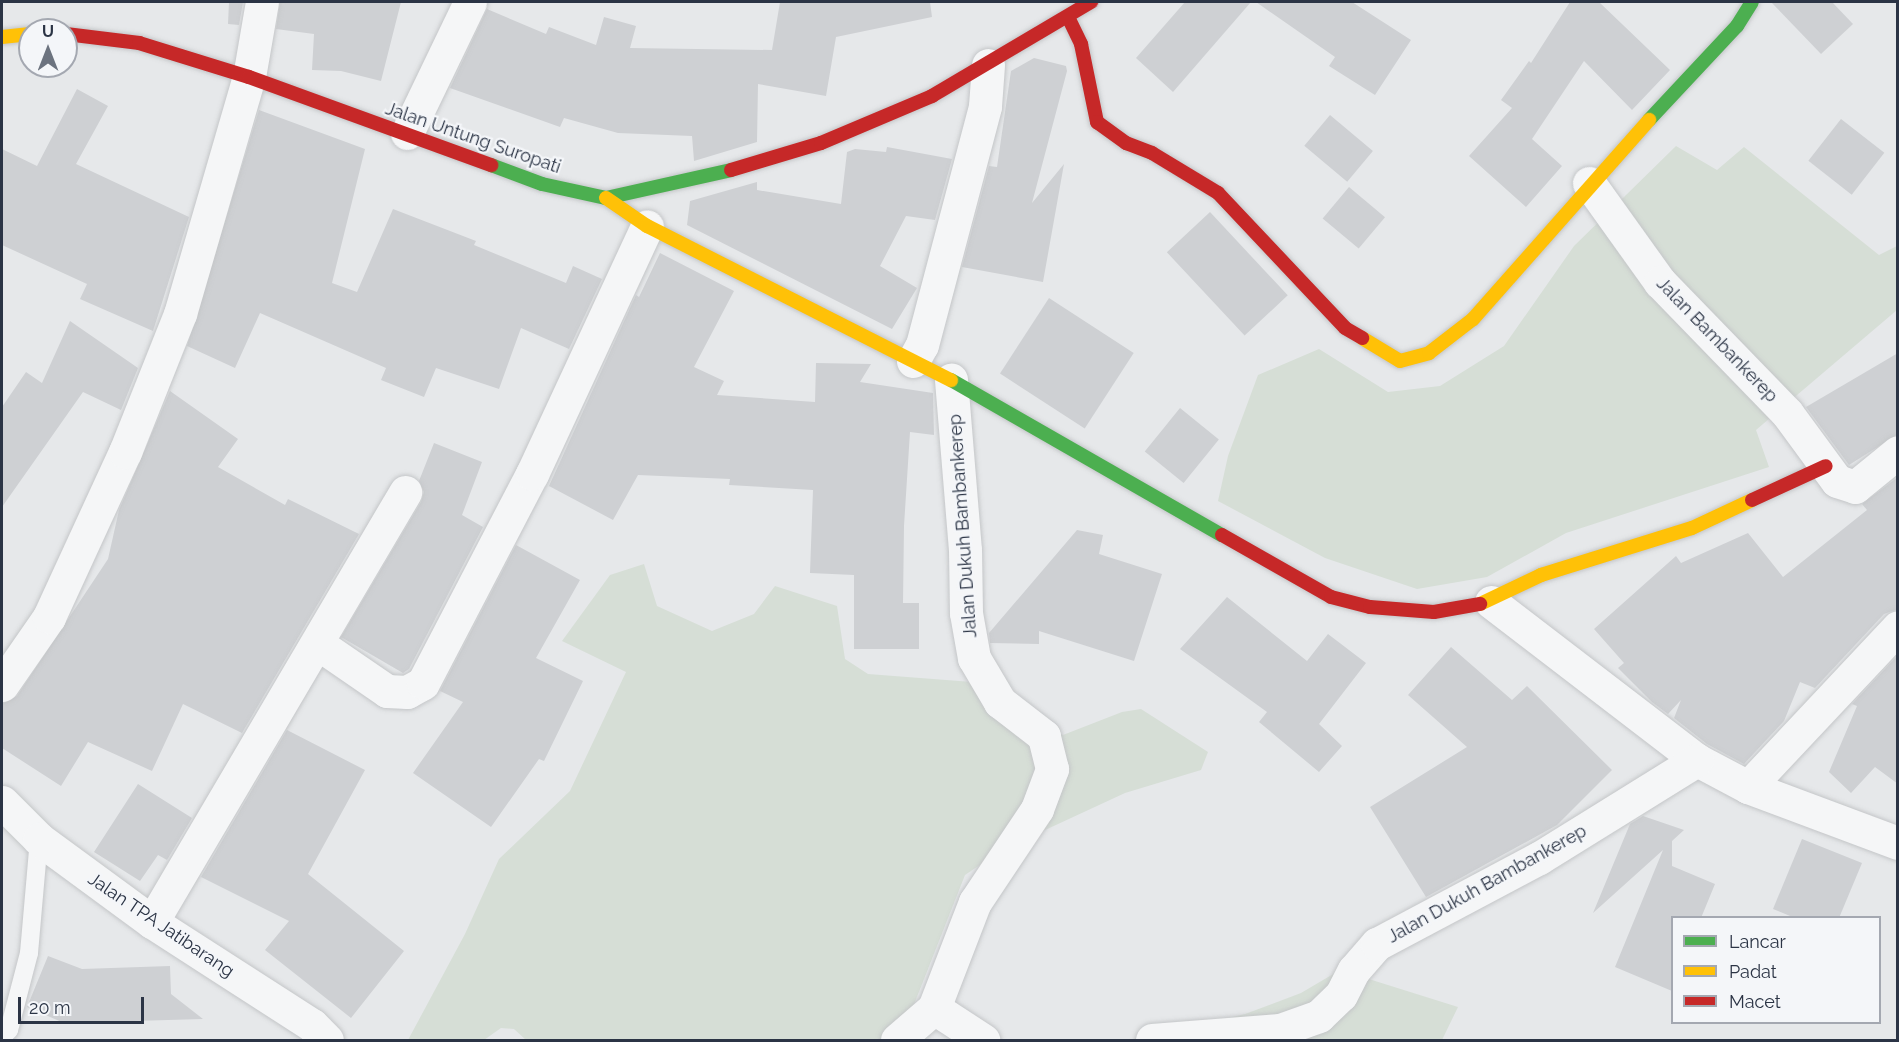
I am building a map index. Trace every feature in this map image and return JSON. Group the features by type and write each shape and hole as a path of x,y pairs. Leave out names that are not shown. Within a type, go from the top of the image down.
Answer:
{"street":[{"path":"2,686 49,617 125,452 180,315 249,78 262,2"},
{"path":"406,133 470,2"},
{"name":"Jalan Untung Suropati","path":"78,35 139,43 249,78 542,184 606,198 689,182 821,143 933,96 1090,2"},
{"path":"1068,17 1081,44 1097,122 1126,142 1152,153 1218,193 1345,328 1400,361 1429,353 1473,319 1589,183 1737,26 1752,2"},
{"path":"2,37 18,35"},
{"path":"913,361 922,345 985,106 988,65"},
{"name":"Jalan Bambankerep","path":"1589,183 1660,282 1787,413 1837,481 1855,487 1898,452"},
{"name":"Jalan Dukuh Bambankerep","path":"606,198 647,226 951,380 1331,597 1370,607 1434,612 1491,602 1541,575 1692,528 1827,466"},
{"path":"317,643 387,691 406,692 423,683 532,474 647,226"},
{"name":"Jalan Dukuh Bambankerep","path":"897,1041 934,1008 975,902 1036,809 1052,769 1044,736 1000,702 974,658 966,613 965,550 951,380"},
{"path":"152,922 405,492"},
{"path":"1491,602 1697,760 1748,787 1898,843"},
{"path":"1748,787 1898,627"},
{"name":"Jalan Dukuh Bambankerep","path":"1152,1041 1280,1030 1319,1016 1341,995 1354,969 1377,944 1539,858 1697,760"},
{"name":"Jalan TPA Jatibarang","path":"2,802 39,840 314,1036"},
{"path":"934,1008 983,1041"}],"lane":[{"path":"2,1037 9,1030 29,953 39,840"}],"shaded area":[{"path":"1676,146 1717,170 1744,147 1879,255 1897,246 1897,310 1756,430 1769,467 1566,533 1487,577 1417,589 1325,558 1218,501 1228,456 1258,375 1319,349 1388,392 1440,386 1504,346 1574,246"},
{"path":"644,564 657,606 712,631 754,614 775,586 837,606 845,659 868,674 972,682 1063,735 1122,712 1141,709 1208,752 1201,770 1125,793 1002,850 965,875 900,1040 526,1040 514,1029 501,1028 484,1040 408,1040 465,934 499,859 570,791 626,672 562,641 610,575"},
{"path":"1340,970 1458,1007 1442,1040 1136,1040 1245,1014 1301,993"}],"building":[{"path":"229,2 243,2 239,25 228,24"},
{"path":"280,2 401,2 381,81 341,71 312,70 314,34 276,29"},
{"path":"780,2 930,2 932,17 836,37 826,96 758,84 757,142 694,161 692,136 618,133 564,118 560,127 450,88 487,9 546,34 549,27 596,45 604,17 636,26 630,48 772,50"},
{"path":"1185,2 1251,2 1173,92 1136,58"},
{"path":"1256,2 1352,2 1411,40 1375,95 1329,66 1335,57"},
{"path":"1570,2 1599,2 1670,70 1632,110 1584,61 1532,139 1562,166 1526,207 1469,156 1512,108 1501,100 1529,61 1531,63"},
{"path":"1771,2 1832,2 1853,24 1821,54"},
{"path":"1034,58 1066,66 1067,71 1032,203 1064,164 1043,282 962,267 989,166 997,167 1011,71"},
{"path":"77,89 108,106 76,164 189,217 153,331 80,299 87,284 2,245 2,149 37,166"},
{"path":"259,110 365,149 332,283 357,292 393,209 476,241 474,245 566,283 573,266 602,279 569,349 521,328 499,389 436,368 424,397 381,380 386,368 260,313 235,368 187,346"},
{"path":"1330,115 1373,151 1347,182 1304,146"},
{"path":"1841,119 1884,153 1852,195 1808,161"},
{"path":"887,147 952,159 935,220 906,216 880,266 917,288 892,329 687,225 690,201 757,182 757,190 841,204 847,152 855,149 886,152"},
{"path":"1349,187 1385,217 1359,249 1323,218"},
{"path":"1210,212 1288,295 1245,336 1167,252"},
{"path":"660,253 734,291 694,367 724,381 717,395 815,402 816,363 871,364 860,382 933,393 934,435 910,432 904,526 903,603 919,603 919,649 854,649 854,575 810,573 813,490 729,485 730,479 638,475 613,520 549,486 636,295 639,297"},
{"path":"1049,298 1134,353 1085,428 1000,373"},
{"path":"70,321 138,368 121,410 83,392 2,507 2,407 26,372 42,383"},
{"path":"1898,353 1898,434 1849,465 1806,407"},
{"path":"170,391 238,439 218,467 285,505 288,499 359,534 242,733 183,704 152,771 88,742 61,786 2,748 2,704 17,696 108,559 119,510"},
{"path":"1180,408 1219,439 1184,483 1145,452"},
{"path":"434,443 482,462 462,515 483,527 409,669 403,673 341,637 421,502 424,492 419,481"},
{"path":"1898,477 1898,609 1884,614 1815,688 1800,682 1784,721 1744,764 1707,744 1674,718 1681,700 1668,714 1652,702 1618,668 1624,663 1594,629 1676,556 1681,563 1748,533 1783,577 1867,510 1862,504"},
{"path":"1077,530 1103,535 1099,554 1162,574 1134,661 1039,631 1039,644 990,643 989,633"},
{"path":"516,545 580,580 536,658 583,681 544,761 539,759 491,827 413,773 463,702 440,691"},
{"path":"1227,597 1307,661 1328,634 1366,663 1319,724 1342,746 1319,772 1259,722 1267,712 1180,649"},
{"path":"1451,647 1512,700 1527,686 1612,770 1557,825 1426,897 1370,807 1467,747 1408,695"},
{"path":"1898,655 1898,784 1875,767 1851,793 1829,772 1857,706 1852,704"},
{"path":"287,730 365,770 308,874 404,951 351,1018 265,950 289,921 201,877"},
{"path":"138,784 192,818 167,860 158,855 140,881 94,852"},
{"path":"1643,816 1684,830 1672,841 1672,866 1715,884 1702,916 1671,916 1671,991 1615,967 1663,850 1593,913 1630,824"},
{"path":"1802,839 1862,863 1840,916 1790,916 1773,909"},
{"path":"48,956 82,969 170,966 171,994 203,1019 64,1023 27,1007"}],"traffic: fast":[{"path":"1649,120 1737,26 1752,2"},
{"path":"491,165 542,184 606,198 731,170"},
{"path":"951,380 1222,535"}],"traffic: slow":[{"path":"2,37 18,35"},
{"path":"1362,338 1400,361 1429,353 1473,319 1649,120"},
{"path":"606,198 647,226 951,380"},
{"path":"1480,604 1541,575 1692,528 1752,500"}],"traffic: jam":[{"path":"731,170 821,143 932,96 1091,2"},
{"path":"1068,17 1081,44 1097,122 1126,143 1152,153 1218,193 1345,328 1362,338"},
{"path":"78,35 139,43 249,77 491,165"},
{"path":"1752,500 1826,466"},
{"path":"1222,535 1331,597 1370,607 1434,612 1480,604"}]}
